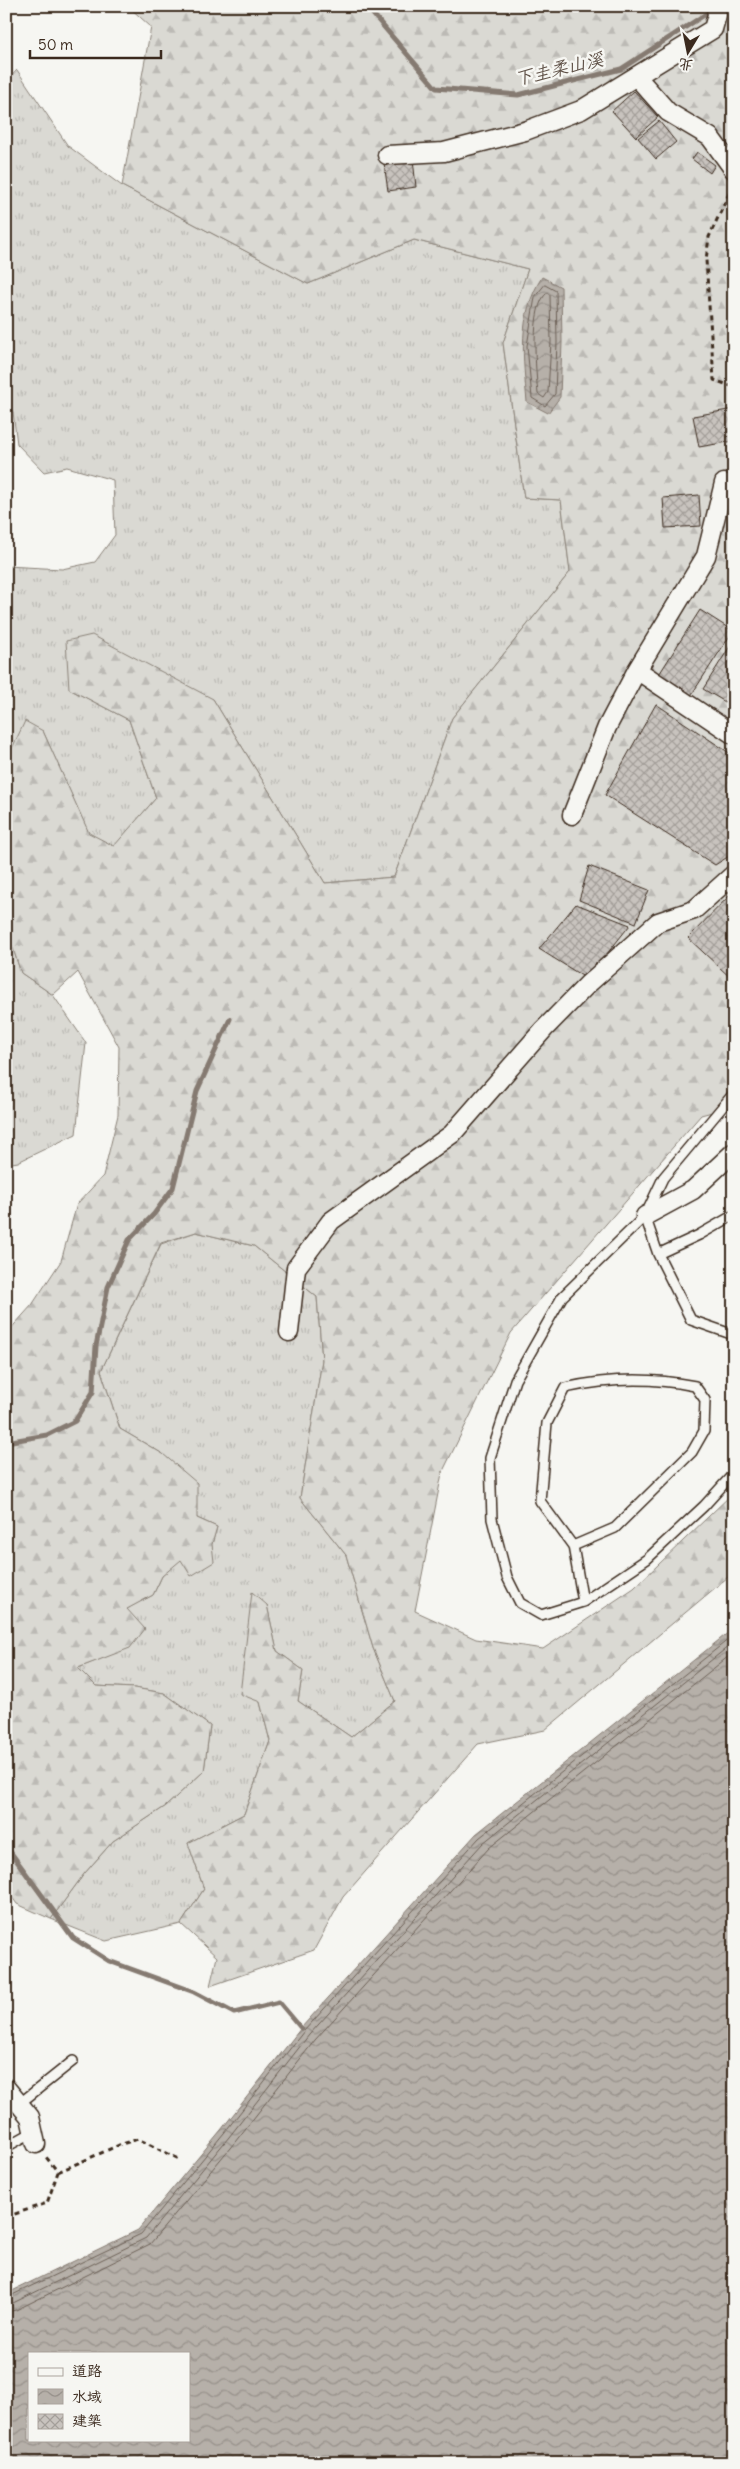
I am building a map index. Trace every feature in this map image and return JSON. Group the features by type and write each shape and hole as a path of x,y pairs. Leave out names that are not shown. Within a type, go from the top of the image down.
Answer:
{"street":[{"path":"387,155 444,152 524,131 581,110 713,29 716,11"},
{"path":"636,76 668,112 710,137 734,170"},
{"path":"572,815 607,727 637,670 706,556 724,483"},
{"path":"637,670 734,735"},
{"path":"289,1332 296,1268 330,1221 452,1134 544,1028 588,984 658,922 694,910 734,874"},
{"path":"645,1216 693,1190 734,1152"},
{"path":"6,2088 30,2117 35,2138"}],"lane":[{"path":"734,1093 663,1178 645,1216 562,1297 515,1380 490,1458 492,1519 508,1577 520,1603 541,1615 583,1602 647,1559 704,1506 734,1473"},
{"path":"658,1254 699,1235 734,1215"},
{"path":"645,1216 658,1254 692,1320 734,1335"},
{"path":"573,1546 615,1528 692,1452 704,1431 705,1400 695,1386 662,1379 597,1381 565,1388 547,1423 540,1501 573,1546 583,1602"},
{"path":"18,2104 73,2061"},
{"path":"6,2147 35,2138"}],"path":[{"path":"734,183 709,238 706,260 714,380 734,387"},
{"path":"35,2138 58,2172"},
{"path":"6,2217 47,2203 58,2172 119,2145 138,2140 179,2159"}],"green space":[{"path":"128,6 734,6 734,1106 701,1115 511,1333 442,1473 415,1611 476,1639 543,1649 634,1588 734,1492 734,1572 545,1730 478,1744 343,1897 314,1950 210,1986 217,1957 181,1924 204,1889 188,1843 244,1814 270,1741 260,1702 240,1694 252,1592 267,1605 277,1651 303,1670 298,1701 351,1737 395,1701 373,1648 346,1555 300,1498 322,1360 317,1297 254,1246 196,1232 161,1243 101,1371 120,1429 163,1454 197,1483 197,1518 217,1527 212,1544 214,1562 191,1576 181,1560 162,1576 153,1595 127,1609 145,1629 130,1648 78,1668 96,1686 134,1688 164,1693 210,1726 204,1771 166,1806 113,1841 84,1874 51,1919 17,1904 6,1889 6,1334 32,1305 61,1261 77,1204 103,1176 118,1115 119,1047 78,972 53,995 21,973 6,927 6,757 8,757 25,721 43,731 89,833 114,846 156,798 129,720 69,689 66,641 92,635 213,699 325,883 394,877 452,718 570,572 561,500 524,498 503,343 528,269 414,240 308,284 122,186 151,27"},
{"path":"17,70 68,146 122,186 308,284 414,240 528,269 503,343 524,498 561,500 570,572 452,718 394,877 325,883 213,699 69,689 129,720 156,798 114,847 89,834 43,731 6,757 6,566 62,569 95,562 115,535 113,480 67,467 44,472 17,444 13,412 6,403 6,82"},
{"path":"6,927 21,973 53,995 86,1043 76,1134 18,1162 6,1164"},
{"path":"196,1232 254,1246 317,1297 322,1360 300,1498 346,1555 373,1648 395,1701 351,1737 298,1701 303,1670 277,1651 267,1605 260,1702 270,1741 244,1814 188,1843 204,1889 181,1924 106,1941 51,1919 84,1874 113,1841 166,1806 204,1771 210,1726 164,1693 134,1688 96,1686 78,1668 130,1647 126,1609 153,1595 162,1576 181,1559 212,1544 217,1527 197,1518 163,1454 120,1429 101,1371 161,1244"}],"water":[{"path":"542,277 561,287 560,397 548,413 527,402 523,353 525,322 534,292"},
{"path":"734,1628 734,2463 6,2463 6,2294 138,2230 221,2130 301,2028 476,1834"}],"building":[{"path":"634,91 658,117 636,137 612,111"},
{"path":"659,121 676,142 656,159 638,138"},
{"path":"697,152 715,165 710,173 692,159"},
{"path":"413,159 416,187 388,191 384,163"},
{"path":"734,409 734,441 699,447 693,416"},
{"path":"699,495 701,526 665,528 663,498"},
{"path":"700,610 733,631 690,697 658,676"},
{"path":"734,640 734,704 732,706 703,689"},
{"path":"656,704 734,756 734,853 715,865 605,795"},
{"path":"589,866 649,890 636,923 579,900"},
{"path":"734,891 734,981 688,938"},
{"path":"576,904 630,925 587,979 539,949"}],"waterway":[{"name":"下圭柔山溪","path":"366,6 436,88 518,95 621,69 712,10"},
{"path":"6,1442 47,1435 75,1421 93,1392 96,1346 108,1287 129,1240 154,1214 173,1188 197,1091 230,1019"},
{"path":"6,1846 73,1938 109,1961 194,1992 234,2013 279,2002 301,2028"}]}
